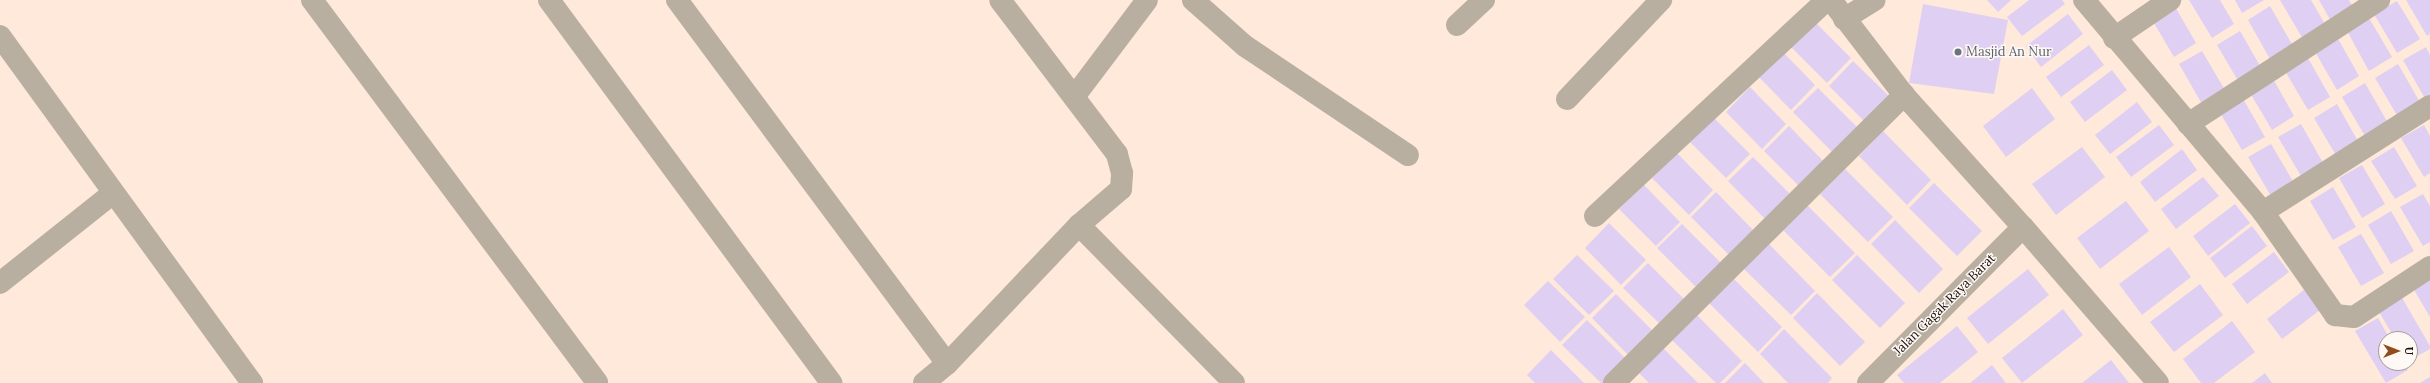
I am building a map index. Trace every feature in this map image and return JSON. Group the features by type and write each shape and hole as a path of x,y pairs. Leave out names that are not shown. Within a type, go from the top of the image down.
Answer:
{"street":[{"path":"312,0 597,383"},
{"path":"550,0 831,383"},
{"path":"677,0 947,364"},
{"path":"924,383 947,364 1079,225 1121,189 1122,173 1117,154 1000,0"},
{"path":"1074,97 1147,0"},
{"path":"1193,0 1245,46 1408,155"},
{"path":"1457,25 1484,0"},
{"path":"1567,99 1661,0"},
{"path":"1595,216 1827,0"},
{"path":"1831,0 1844,19 1904,95 2023,227 2158,383"},
{"path":"1844,19 1874,0"},
{"path":"2084,0 2114,38 2263,212 2335,316 2354,317 2430,267"},
{"path":"2114,38 2170,0"},
{"path":"2188,124 2379,0"},
{"path":"0,36 252,383"},
{"path":"1614,383 1904,95"},
{"path":"2263,212 2430,106"},
{"path":"0,283 113,193"},
{"path":"1079,225 1234,383"},
{"name":"Jalan Gagak Raya Barat","path":"1868,383 2023,227"}],"building":[{"path":"1987,0 2011,0 1998,12"},
{"path":"2029,0 2062,0 2065,4 2022,36 2007,17"},
{"path":"2189,0 2220,0 2234,24 2212,38"},
{"path":"2235,0 2264,0 2242,13"},
{"path":"2280,0 2311,0 2326,26 2303,39"},
{"path":"2319,0 2349,0 2356,12 2333,25"},
{"path":"2406,0 2430,0 2430,34 2427,36"},
{"path":"2397,1 2420,39 2397,53 2374,14"},
{"name":"Masjid An Nur","path":"1923,4 2008,20 1994,94 1909,83"},
{"path":"2174,5 2196,43 2174,57 2151,18"},
{"path":"2270,6 2293,46 2270,59 2248,20"},
{"path":"2068,14 2083,34 2041,67 2026,46"},
{"path":"2369,18 2392,57 2369,71 2347,31"},
{"path":"1815,22 1851,58 1827,83 1790,46"},
{"path":"2240,31 2263,71 2240,84 2217,45"},
{"path":"2337,37 2359,76 2337,90 2314,50"},
{"path":"2089,45 2104,65 2061,97 2046,77"},
{"path":"2426,47 2430,55 2430,97 2426,100 2403,60"},
{"path":"1779,48 1815,85 1791,110 1755,73"},
{"path":"2202,51 2225,90 2202,104 2179,64"},
{"path":"2308,58 2330,97 2308,110 2285,71"},
{"path":"1853,61 1895,102 1870,127 1829,86"},
{"path":"2398,64 2421,104 2398,117 2375,78"},
{"path":"2112,70 2127,90 2085,122 2070,102"},
{"path":"2272,77 2294,116 2272,130 2249,91"},
{"path":"2365,83 2388,123 2365,136 2342,97"},
{"path":"1750,87 1786,124 1762,149 1726,112"},
{"path":"1818,88 1859,129 1834,154 1793,112"},
{"path":"2032,88 2055,119 2006,157 1983,126"},
{"path":"2242,97 2265,137 2242,150 2219,111"},
{"path":"2137,102 2152,122 2110,154 2095,135"},
{"path":"2337,104 2359,143 2337,157 2314,118"},
{"path":"1714,118 1750,154 1726,178 1690,142"},
{"path":"2301,124 2323,163 2301,176 2278,137"},
{"path":"2159,125 2174,145 2131,177 2116,157"},
{"path":"2424,125 2430,136 2430,173 2424,177 2401,138"},
{"path":"1789,126 1830,168 1805,192 1764,151"},
{"path":"1883,131 1931,180 1907,205 1859,156"},
{"path":"2271,144 2294,183 2271,196 2248,157"},
{"path":"2082,147 2105,177 2056,215 2032,184"},
{"path":"2394,147 2417,186 2395,199 2371,161"},
{"path":"2182,149 2197,170 2155,202 2140,182"},
{"path":"1677,153 1713,190 1689,215 1652,178"},
{"path":"1753,157 1794,198 1769,223 1728,181"},
{"path":"2362,165 2385,204 2362,218 2339,178"},
{"path":"1845,169 1893,217 1868,242 1820,194"},
{"path":"2203,177 2219,196 2176,229 2161,209"},
{"path":"1934,183 1982,231 1957,256 1909,208"},
{"path":"1644,185 1680,222 1656,246 1619,209"},
{"path":"2333,187 2356,227 2333,240 2310,201"},
{"path":"1716,192 1757,234 1732,258 1691,217"},
{"path":"2423,194 2430,206 2430,242 2423,246 2400,207"},
{"path":"2126,201 2149,231 2100,269 2077,238"},
{"path":"1806,204 1855,253 1830,277 1782,229"},
{"path":"2235,204 2250,223 2208,256 2193,236"},
{"path":"2391,211 2414,251 2391,264 2368,225"},
{"path":"1895,220 1943,269 1919,293 1871,244"},
{"path":"1609,223 1646,260 1621,285 1585,248"},
{"path":"1682,224 1723,265 1699,290 1657,248"},
{"path":"2252,226 2267,246 2225,278 2210,258"},
{"path":"2361,234 2384,273 2361,286 2338,247"},
{"path":"1767,242 1815,291 1791,315 1742,267"},
{"path":"2169,247 2191,277 2142,315 2119,284"},
{"path":"2274,252 2289,272 2247,304 2232,284"},
{"path":"1577,255 1614,291 1589,315 1553,279"},
{"path":"1857,255 1905,303 1880,328 1832,280"},
{"path":"1648,263 1690,305 1665,329 1623,288"},
{"path":"2028,269 2049,295 1988,344 1967,318"},
{"path":"2430,277 2430,317 2413,288"},
{"path":"1734,279 1782,327 1758,352 1709,303"},
{"path":"1548,281 1585,317 1560,342 1524,305"},
{"path":"2200,284 2223,315 2174,352 2150,322"},
{"path":"2309,286 2324,307 2282,339 2267,319"},
{"path":"1817,293 1865,342 1840,366 1793,318"},
{"path":"1616,294 1657,335 1633,360 1592,318"},
{"path":"2401,296 2430,346 2430,349 2418,356 2418,331 2390,331 2378,310"},
{"path":"2063,309 2083,335 2022,383 2002,358"},
{"path":"1694,312 1742,361 1720,383 1716,383 1669,337"},
{"path":"2378,318 2385,331 2378,331 2378,370 2355,331"},
{"path":"1587,320 1628,361 1607,383 1601,383 1562,345"},
{"path":"2232,321 2255,352 2214,383 2201,383 2183,359"},
{"path":"1957,326 1978,352 1940,383 1904,383 1897,375"},
{"path":"1784,329 1832,378 1828,383 1788,383 1760,354"},
{"path":"1662,347 1698,383 1649,383 1637,371"},
{"path":"1551,350 1584,383 1535,383 1527,375"},
{"path":"2111,360 2129,383 2082,383"},
{"path":"1745,363 1764,383 1725,383"},
{"path":"1992,365 2006,383 1970,383"},
{"path":"2379,371 2406,371 2386,383"},
{"path":"2265,373 2272,383 2252,383"},
{"path":"2430,377 2430,383 2420,383"}],"place":[{"name":"Masjid An Nur","path":"1958,52"}]}
